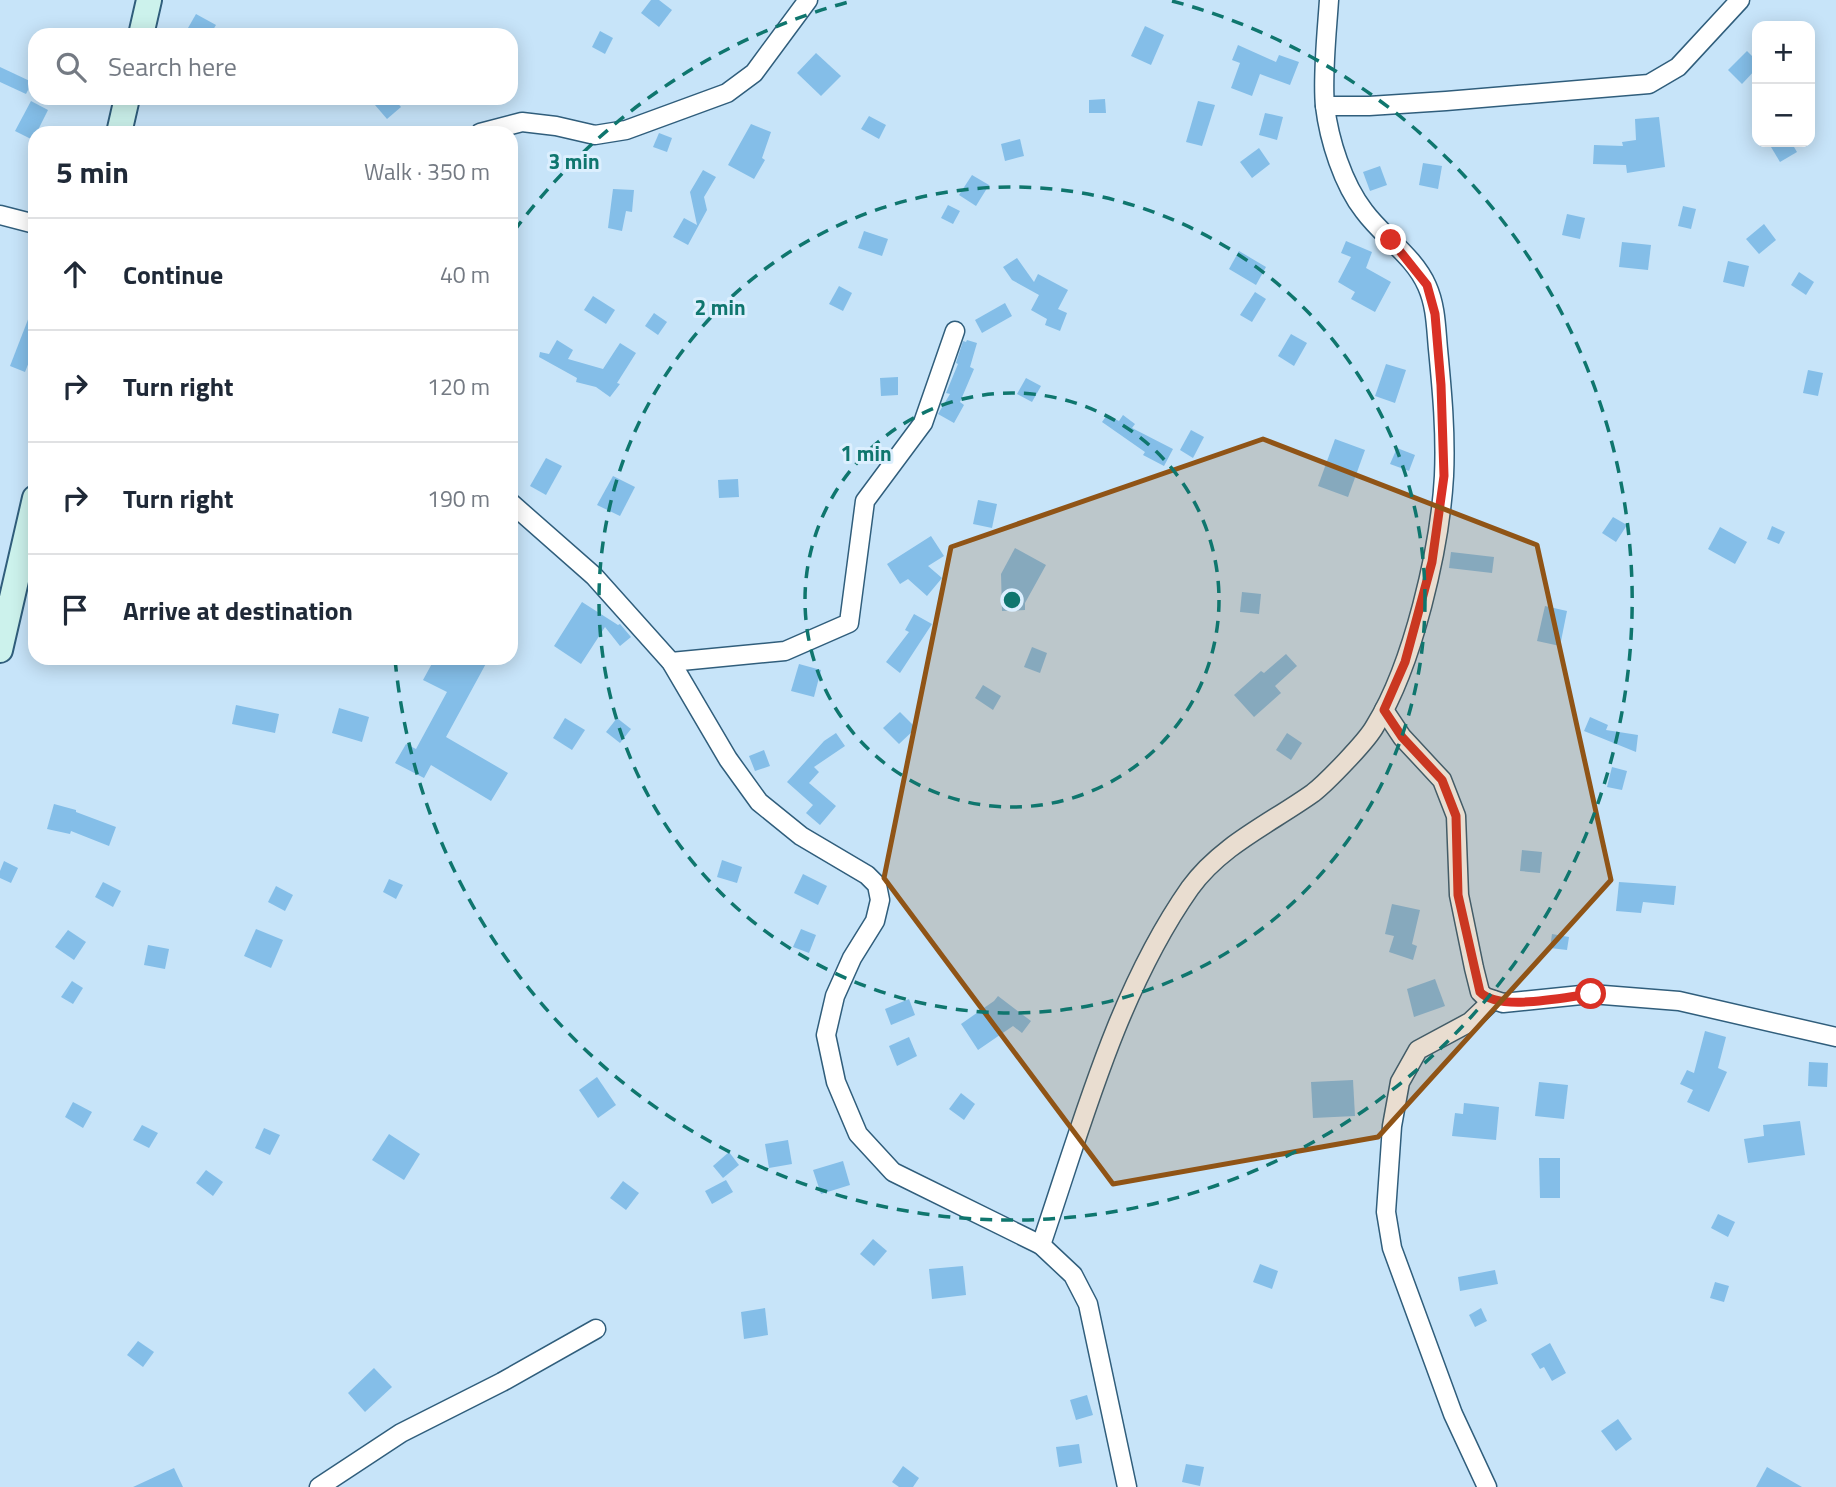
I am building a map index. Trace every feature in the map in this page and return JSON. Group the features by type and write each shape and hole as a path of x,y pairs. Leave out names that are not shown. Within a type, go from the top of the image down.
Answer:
{"main road":[{"path":"143,28 149,0"},
{"path":"121,126 125,105"},
{"path":"0,650 28,529"}],"street":[{"path":"507,126 522,122 595,135 626,130 727,93 754,73 808,0"},
{"path":"1041,1245 1108,1051 1138,977 1167,921 1194,883 1236,843 1316,791 1373,730 1405,662 1432,562 1442,488 1441,385 1435,314 1427,285 1398,247 1365,214 1348,188 1337,156 1325,106 1329,0"},
{"path":"1325,106 1446,101 1649,84 1678,67 1740,0"},
{"path":"0,215 28,222"},
{"path":"671,662 785,652 849,623 865,501 923,423 955,331"},
{"path":"518,509 593,576 671,662 728,759 759,802 801,836 867,875 877,885 880,900 874,921 852,958 835,996 826,1035 836,1082 858,1134 893,1172 1041,1245 1073,1275 1088,1304 1127,1487"},
{"path":"1384,710 1402,737 1442,780 1456,816 1458,895 1480,992 1485,998 1503,1003 1591,994 1679,1001 1836,1037"},
{"path":"1487,1487 1453,1414 1401,1273 1392,1248 1386,1212 1392,1126 1400,1082 1418,1050 1470,1022 1493,1000"},
{"path":"319,1487 401,1433 502,1382 596,1329"}],"highlighted area":[{"path":"1263,439 1537,545 1611,880 1378,1137 1113,1184 884,878 951,547"}],"building":[{"path":"651,0 659,0 672,10 659,27 641,13"},
{"path":"196,14 216,25 214,28 188,28"},
{"path":"1145,26 1164,35 1151,65 1131,56"},
{"path":"600,31 613,38 605,54 592,47"},
{"path":"1238,45 1276,62 1279,55 1299,62 1290,85 1260,74 1252,96 1231,88 1240,63 1232,60"},
{"path":"1747,51 1752,56 1752,73 1742,84 1728,70"},
{"path":"816,53 841,76 821,96 797,73"},
{"path":"0,67 28,80 28,90 26,94 0,82"},
{"path":"1105,99 1106,113 1089,113 1089,100"},
{"path":"1198,101 1215,105 1202,146 1186,142"},
{"path":"29,105 39,105 48,110 40,126 28,126 28,138 15,131"},
{"path":"375,105 399,105 401,107 387,119"},
{"path":"1265,113 1283,117 1277,140 1259,135"},
{"path":"869,116 886,125 879,139 861,129"},
{"path":"1659,117 1665,167 1627,173 1626,165 1593,164 1594,145 1623,146 1622,142 1636,140 1635,119"},
{"path":"751,124 771,132 762,158 765,160 754,179 728,165"},
{"path":"659,133 672,138 667,152 653,147"},
{"path":"1020,139 1024,156 1005,161 1001,144"},
{"path":"1771,147 1794,147 1797,152 1780,162"},
{"path":"1259,148 1270,164 1252,178 1240,162"},
{"path":"1423,163 1442,166 1438,189 1419,185"},
{"path":"1380,166 1387,185 1370,191 1363,172"},
{"path":"703,170 716,177 704,197 707,210 688,245 673,237 684,218 697,225 690,192"},
{"path":"972,175 989,185 976,206 959,195"},
{"path":"613,189 634,190 632,212 626,211 622,231 608,228"},
{"path":"948,205 960,211 953,224 941,218"},
{"path":"1683,206 1696,209 1691,229 1678,226"},
{"path":"1567,214 1585,218 1580,239 1562,235"},
{"path":"1764,224 1776,240 1759,254 1746,239"},
{"path":"864,231 888,239 882,256 858,248"},
{"path":"1346,241 1372,252 1366,268 1391,282 1375,312 1351,299 1355,292 1338,282 1351,257 1341,253"},
{"path":"1622,242 1651,245 1648,270 1619,267"},
{"path":"1239,251 1266,267 1256,285 1229,269"},
{"path":"1017,258 1034,282 1038,274 1068,290 1058,309 1067,313 1060,331 1045,325 1047,319 1031,310 1039,295 1012,280 1003,267"},
{"path":"1728,261 1749,266 1744,287 1723,282"},
{"path":"1799,272 1814,282 1806,295 1791,285"},
{"path":"839,286 852,293 843,311 829,304"},
{"path":"1255,292 1266,299 1252,322 1240,315"},
{"path":"593,296 615,310 606,324 584,310"},
{"path":"1005,303 1012,316 982,333 975,320"},
{"path":"654,313 667,322 658,335 645,326"},
{"path":"28,320 28,364 25,372 10,366"},
{"path":"1291,334 1307,343 1294,366 1278,356"},
{"path":"557,340 573,350 568,359 603,369 620,343 636,353 610,397 596,387 576,382 577,378 539,357 540,352 549,354"},
{"path":"963,341 977,343 970,367 974,369 960,402 964,405 954,423 938,414 950,394 946,393 958,364 956,363"},
{"path":"1386,364 1406,370 1395,403 1375,396"},
{"path":"1808,370 1823,373 1818,396 1803,393"},
{"path":"898,377 898,395 881,396 880,378"},
{"path":"1026,378 1041,386 1032,402 1017,394"},
{"path":"1107,415 1119,421 1123,415 1135,424 1132,428 1173,449 1164,466 1143,455 1145,452 1102,422"},
{"path":"1191,430 1204,437 1193,458 1180,450"},
{"path":"1335,439 1365,450 1348,497 1318,486"},
{"path":"1397,448 1415,455 1409,471 1390,464"},
{"path":"546,458 562,466 546,495 530,486"},
{"path":"613,476 635,487 620,516 597,505"},
{"path":"738,479 739,497 719,498 718,480"},
{"path":"978,500 997,504 992,528 973,524"},
{"path":"1613,517 1627,525 1616,542 1602,533"},
{"path":"1772,526 1785,532 1779,544 1767,539"},
{"path":"1720,527 1747,542 1735,564 1708,549"},
{"path":"931,536 944,556 928,566 942,578 927,596 908,579 900,584 887,564"},
{"path":"1015,548 1046,565 1025,603 1025,610 1002,611 1001,574"},
{"path":"1451,552 1494,557 1492,573 1449,568"},
{"path":"1242,592 1261,594 1259,614 1240,612"},
{"path":"582,602 620,624 631,637 620,646 605,627 581,664 554,646"},
{"path":"1545,606 1567,611 1560,646 1537,641"},
{"path":"914,614 932,624 900,673 886,662 909,632 905,630"},
{"path":"1032,647 1047,653 1040,673 1024,667"},
{"path":"1286,654 1297,666 1275,686 1281,693 1254,717 1234,695 1261,671 1264,673"},
{"path":"799,664 821,670 814,697 791,691"},
{"path":"431,665 485,665 446,737 508,773 491,801 431,765 424,778 395,763 406,744 416,749 447,692 423,680"},
{"path":"983,685 1001,696 993,710 975,698"},
{"path":"236,705 279,714 275,733 232,724"},
{"path":"339,708 369,717 362,742 332,733"},
{"path":"900,712 916,728 899,744 883,728"},
{"path":"1590,717 1608,725 1606,730 1638,735 1636,752 1584,731"},
{"path":"565,718 585,730 572,750 553,738"},
{"path":"617,718 631,729 620,743 606,732"},
{"path":"836,733 845,746 814,767 819,772 809,783 836,806 820,825 806,813 813,805 787,782 824,741"},
{"path":"1287,733 1302,743 1291,760 1276,750"},
{"path":"764,750 770,766 755,771 749,756"},
{"path":"1612,767 1627,771 1622,790 1607,787"},
{"path":"54,804 116,827 109,846 71,831 70,834 47,829"},
{"path":"1522,850 1542,852 1540,873 1520,871"},
{"path":"722,860 742,867 737,883 717,877"},
{"path":"4,861 18,868 11,883 0,878"},
{"path":"803,874 827,886 818,905 794,893"},
{"path":"389,879 403,885 396,899 383,892"},
{"path":"103,882 121,891 113,907 95,897"},
{"path":"1619,882 1676,886 1674,905 1643,902 1641,913 1616,911"},
{"path":"276,886 293,895 285,911 268,902"},
{"path":"1392,904 1420,910 1412,944 1417,946 1413,960 1389,952 1394,936 1385,934"},
{"path":"256,929 283,940 271,968 244,956"},
{"path":"801,929 816,935 809,953 793,947"},
{"path":"68,930 86,942 74,960 55,947"},
{"path":"1552,934 1569,937 1567,950 1550,948"},
{"path":"148,945 169,949 165,969 144,965"},
{"path":"1435,979 1445,1006 1414,1017 1407,989"},
{"path":"72,981 83,988 73,1004 61,997"},
{"path":"998,996 1031,1021 1022,1033 1013,1026 978,1050 961,1024"},
{"path":"909,999 915,1015 891,1025 885,1009"},
{"path":"1705,1031 1726,1037 1718,1068 1727,1072 1709,1112 1687,1102 1693,1090 1680,1084 1687,1070 1694,1073"},
{"path":"909,1037 917,1056 897,1066 889,1046"},
{"path":"1809,1062 1828,1063 1827,1087 1808,1086"},
{"path":"597,1077 616,1105 598,1118 579,1090"},
{"path":"1353,1080 1355,1116 1313,1118 1311,1082"},
{"path":"1539,1082 1568,1085 1564,1119 1535,1116"},
{"path":"961,1093 975,1104 964,1120 949,1109"},
{"path":"73,1102 92,1112 83,1128 65,1117"},
{"path":"1464,1103 1499,1107 1496,1140 1452,1136 1455,1113 1463,1114"},
{"path":"1800,1121 1805,1155 1748,1163 1744,1139 1764,1136 1763,1125"},
{"path":"142,1125 158,1133 149,1148 133,1140"},
{"path":"264,1128 280,1135 270,1155 255,1148"},
{"path":"389,1134 420,1154 404,1180 372,1160"},
{"path":"788,1140 792,1164 769,1168 765,1144"},
{"path":"729,1152 739,1165 723,1178 713,1166"},
{"path":"1539,1158 1560,1158 1560,1198 1540,1198"},
{"path":"843,1161 850,1185 821,1194 813,1170"},
{"path":"206,1170 223,1182 213,1196 196,1183"},
{"path":"726,1180 733,1192 712,1204 705,1191"},
{"path":"623,1181 639,1193 626,1210 610,1198"},
{"path":"1718,1214 1735,1222 1728,1237 1711,1228"},
{"path":"873,1239 887,1251 874,1266 860,1254"},
{"path":"1260,1264 1278,1271 1272,1289 1253,1282"},
{"path":"963,1266 966,1295 932,1299 929,1269"},
{"path":"1495,1270 1498,1284 1460,1291 1458,1277"},
{"path":"1715,1282 1729,1286 1724,1302 1710,1298"},
{"path":"765,1308 768,1335 744,1339 741,1312"},
{"path":"1481,1308 1487,1321 1475,1327 1469,1315"},
{"path":"138,1341 154,1352 143,1367 127,1355"},
{"path":"1550,1343 1566,1373 1552,1381 1544,1367 1540,1369 1531,1354"},
{"path":"374,1368 392,1387 365,1412 348,1393"},
{"path":"1087,1395 1093,1415 1076,1420 1070,1400"},
{"path":"1618,1419 1632,1439 1616,1451 1601,1431"},
{"path":"1079,1444 1082,1463 1059,1467 1056,1447"},
{"path":"1186,1464 1204,1467 1200,1486 1182,1482"},
{"path":"903,1466 919,1478 913,1487 899,1487 892,1482"},
{"path":"1767,1467 1802,1487 1756,1487"},
{"path":"174,1468 183,1487 133,1487"}],"route":[{"path":"1391,240 1427,285 1435,314 1444,476 1432,562 1405,662 1384,710 1402,737 1442,780 1456,816 1458,895 1480,992 1485,998 1503,1003 1591,994"}]}
